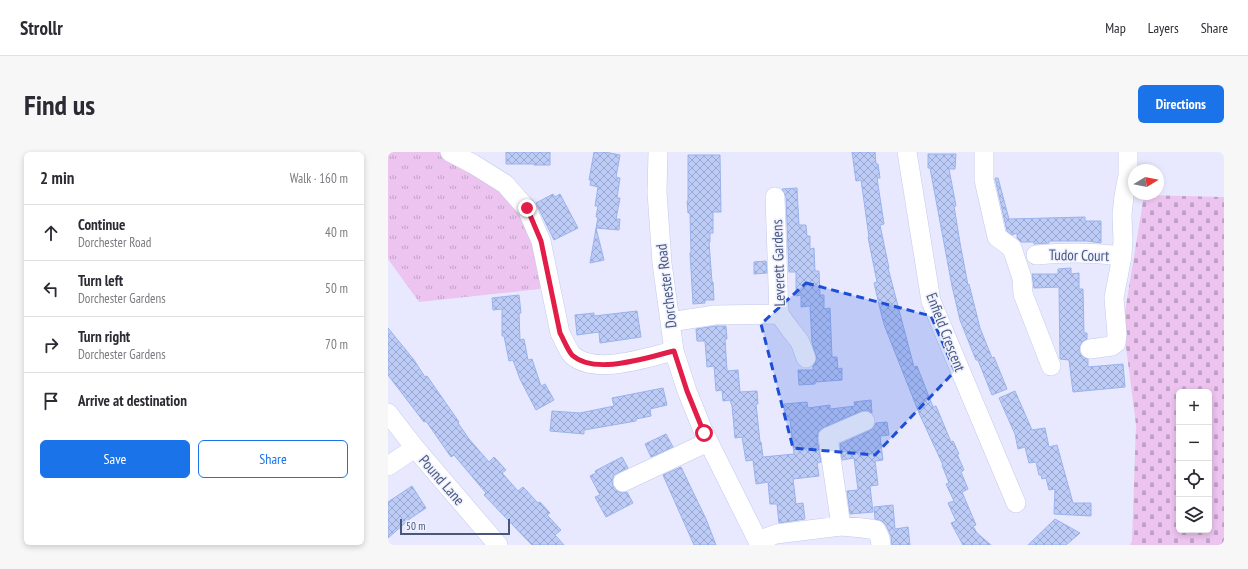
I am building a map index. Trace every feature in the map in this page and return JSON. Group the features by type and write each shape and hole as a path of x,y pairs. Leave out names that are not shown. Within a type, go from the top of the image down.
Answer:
{"street":[{"path":"450,152 505,184 527,208 541,241 560,333 572,355 582,361 606,365 633,361 674,351"},
{"name":"Dorchester Road","path":"658,152 657,192 662,263 674,351 687,391 708,442 759,543"},
{"name":"Enfield Crescent","path":"907,152 931,301 1016,503"},
{"path":"984,152 984,180 997,237 1012,248 1022,278 1023,294 1051,366"},
{"name":"Tudor Court","path":"1090,349 1112,346 1116,343 1117,334 1114,298 1122,256 1122,215 1128,175 1128,152"},
{"name":"Leverett Gardens","path":"670,322 715,315 779,314 775,197"},
{"name":"Tudor Court","path":"1036,255 1092,252 1122,256"},
{"path":"779,314 800,342 806,358"},
{"name":"Pound Lane","path":"388,413 415,448 498,545"},
{"path":"841,526 828,437 865,421"},
{"path":"623,482 708,442"},
{"path":"388,466 415,448"},
{"path":"759,543 776,534 841,526 876,530 880,538 881,545"}],"highlighted area":[{"path":"806,283 931,316 955,371 875,455 793,448 761,324"}],"green space":[{"path":"388,152 441,152 485,177 522,213 540,267 540,289 419,302 388,259"},
{"path":"1164,196 1224,197 1224,545 1130,545 1132,541 1136,425 1123,324 1143,200 1164,200"}],"building":[{"path":"506,152 550,152 550,165 506,164"},
{"path":"594,152 605,152 620,155 616,177 620,178 617,198 620,198 616,219 620,219 619,230 596,228 598,206 595,206 598,187 590,185 591,180 589,180"},
{"path":"852,152 875,152 876,164 878,164 880,178 877,178 884,224 880,225 888,268 914,367 917,366 933,407 936,406 951,442 953,441 959,454 957,454 964,470 961,472 968,489 962,492 976,525 973,526 977,533 991,545 963,545 951,523 956,521 948,503 954,501 946,484 949,483 943,465 919,413 882,317 874,283 877,282 868,237 861,180 856,181"},
{"path":"928,154 956,154 955,169 949,169 968,285 969,284 980,328 1007,389 992,395 960,320 952,286 930,168 928,168"},
{"path":"688,155 720,155 721,212 713,212 713,233 710,233 709,242 714,300 705,300 705,303 693,304 690,253 690,213 688,213 687,201"},
{"path":"995,178 998,178 1009,219 1085,217 1085,221 1101,221 1101,243 1087,241 1049,241 1049,243 1034,244 1034,242 1021,242 1017,238 1017,233 1012,235 1007,231"},
{"path":"797,188 799,225 806,225 807,236 810,236 810,249 814,248 815,271 819,271 820,295 824,295 824,309 830,308 832,357 837,357 838,369 842,368 842,380 799,385 798,370 813,370 813,366 817,359 812,342 810,306 801,307 801,295 796,296 796,272 789,272 786,197 782,189"},
{"path":"553,194 555,197 560,194 578,228 554,240 536,203"},
{"path":"596,228 604,260 590,263"},
{"path":"766,261 767,273 754,274 754,262"},
{"path":"1071,268 1071,274 1079,273 1079,289 1083,289 1084,333 1087,333 1087,339 1080,345 1079,351 1081,355 1088,359 1088,367 1123,364 1125,387 1073,392 1069,360 1060,359 1059,287 1034,288 1032,274 1058,274 1058,269"},
{"path":"519,295 521,313 519,313 520,340 524,339 528,360 532,359 541,386 545,384 554,400 536,410 520,379 513,360 509,361 504,336 502,336 502,309 493,310 492,298"},
{"path":"637,311 641,337 600,343 599,332 577,335 575,315 594,313 594,316"},
{"path":"726,326 727,339 725,339 727,371 738,370 740,392 757,391 758,404 756,404 763,457 794,454 790,420 786,420 784,404 807,402 808,408 830,405 830,409 855,406 854,402 871,400 872,413 867,410 861,411 824,427 818,432 817,439 821,462 817,463 819,476 793,479 796,504 803,503 805,519 779,523 777,504 770,504 768,482 756,484 753,460 746,461 742,437 735,438 732,406 730,400 723,401 722,390 716,391 714,366 707,367 705,341 697,341 696,329"},
{"path":"388,328 414,360 425,377 427,376 469,439 489,462 494,457 506,470 502,473 518,491 523,487 550,513 547,515 561,530 555,535 564,545 532,545 484,495 486,493 454,455 451,457 426,421 424,422 388,375"},
{"path":"663,388 667,405 650,409 651,416 636,419 636,421 584,430 584,434 550,431 552,411 580,413 614,406 612,398"},
{"path":"1015,391 1032,430 1045,428 1049,447 1057,445 1073,503 1091,503 1091,516 1054,514 1055,489 1049,490 1046,478 1042,479 1041,475 1039,475 1036,462 1029,463 1025,447 1018,449 1015,434 999,398"},
{"path":"887,422 889,435 880,436 883,460 875,461 878,485 870,486 873,512 850,514 847,491 858,490 854,458 842,460 840,444 869,431 874,428 876,423"},
{"path":"666,434 673,447 651,457 645,444"},
{"path":"622,457 628,468 614,475 612,481 613,486 617,491 622,493 627,492 633,503 606,517 595,497 600,495 590,476 596,473 595,471"},
{"path":"681,467 706,519 716,545 694,545 663,475"},
{"path":"412,486 426,508 411,518 388,538 388,502"},
{"path":"893,505 895,529 908,527 910,545 892,545 891,536 886,525 882,521 875,519 874,507"},
{"path":"1055,519 1080,533 1066,545 1028,545"}],"route":[{"path":"527,208 541,241 560,333 572,355 582,361 606,365 633,361 674,351 687,391 704,433"}]}
